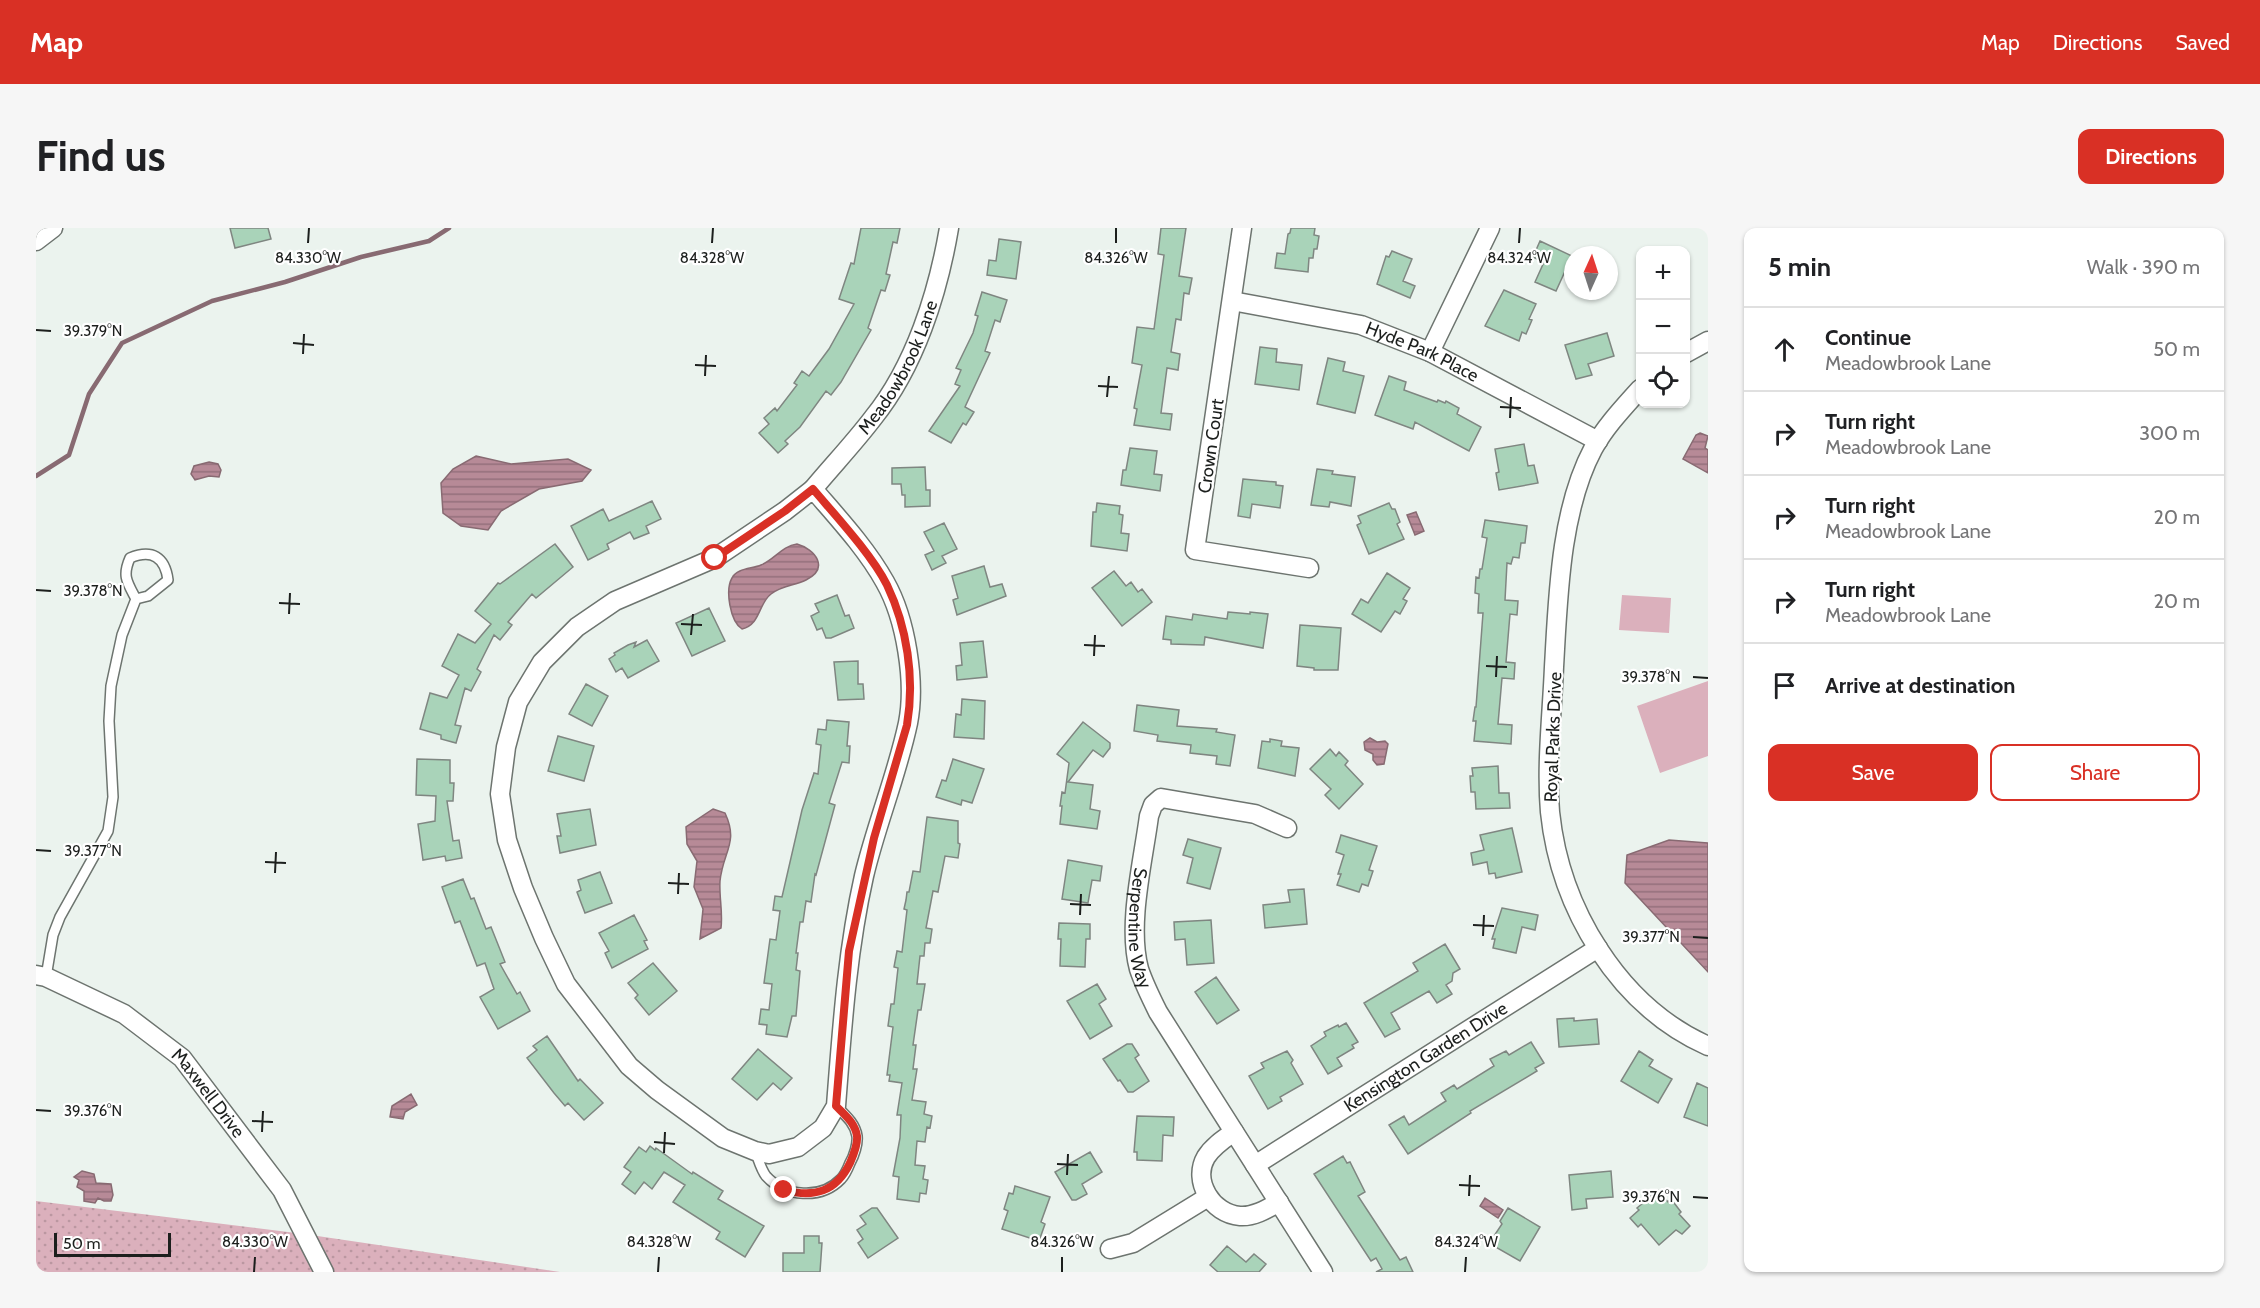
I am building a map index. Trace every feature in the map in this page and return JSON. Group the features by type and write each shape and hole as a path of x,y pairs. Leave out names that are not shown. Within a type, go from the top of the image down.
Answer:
{"street":[{"path":"36,241 53,228"},
{"name":"Meadowbrook Lane","path":"813,489 874,564 886,584 905,637 909,676 907,725 867,866 849,951 836,1106 823,1128 798,1147 769,1154 754,1151 723,1138 657,1090 629,1066 566,984 523,888 507,840 500,794 506,747 518,702 542,662 577,627 615,601 715,558 785,511 813,489 874,417 911,356 934,298 949,228"},
{"name":"Crown Court","path":"1242,228 1195,550 1309,568"},
{"path":"1430,352 1490,228"},
{"name":"Hyde Park Place","path":"1232,301 1361,325 1430,352 1598,441"},
{"path":"1690,351 1708,341"},
{"name":"Royal Parks Drive","path":"1636,394 1620,411 1598,441 1583,471 1576,494 1562,563 1549,775 1550,811 1561,868 1584,923 1598,948 1615,973 1647,1007 1675,1029 1708,1046"},
{"name":"Serpentine Way","path":"1287,828 1255,814 1161,798 1153,805 1149,816 1135,922 1135,945 1139,969 1158,1012 1323,1272"},
{"name":"Kensington Garden Drive","path":"1255,1165 1598,948"},
{"name":"Maxwell Drive","path":"41,976 124,1014 182,1058 282,1190 324,1272"},
{"path":"1234,1132 1214,1146 1204,1163 1203,1181 1208,1197 1217,1207 1240,1216 1252,1215 1279,1202"},
{"path":"1110,1249 1133,1243 1208,1197"}],"lane":[{"path":"143,552 157,557 166,568 168,580 148,596 136,599 127,583 124,571 130,558 143,552"},
{"path":"41,976 52,935 60,917 108,831 113,797 109,721 111,686 122,635 136,599"},
{"path":"754,1151 765,1175 784,1190 814,1193 833,1186 843,1178 854,1155 857,1137 851,1121 836,1106"}],"shaded area":[{"path":"1700,433 1708,436 1705,448 1708,450 1708,473 1683,459 1696,435"},
{"path":"476,456 511,464 568,459 591,470 582,481 539,489 501,511 488,530 461,526 443,513 441,483 453,469"},
{"path":"209,462 218,464 221,470 219,477 209,476 195,480 191,474 194,466"},
{"path":"1416,512 1424,531 1415,535 1407,515"},
{"path":"797,544 804,546 814,554 817,559 817,570 806,580 771,594 753,623 742,629 734,619 730,605 729,590 732,578 737,572 761,565 787,547"},
{"path":"1622,595 1671,598 1669,633 1619,630"},
{"path":"1708,681 1708,756 1660,773 1637,706"},
{"path":"1370,738 1377,742 1385,741 1388,744 1384,764 1377,765 1373,760 1373,754 1365,750 1364,742"},
{"path":"713,809 725,813 731,832 720,881 721,928 700,939 703,909 694,887 697,861 687,844 686,827"},
{"path":"1669,840 1708,843 1708,972 1625,883 1627,855"},
{"path":"411,1094 417,1105 405,1112 403,1119 390,1117 392,1106"},
{"path":"82,1171 94,1174 96,1183 111,1184 113,1195 111,1201 98,1198 95,1203 84,1201 84,1191 77,1187 79,1180 74,1177"},
{"path":"1485,1198 1503,1210 1498,1218 1480,1206"},
{"path":"36,1201 304,1234 560,1272 36,1272"}],"building":[{"path":"230,228 268,228 271,239 235,248"},
{"path":"861,228 900,228 897,243 893,242 886,274 890,275 885,291 881,290 868,328 871,330 841,382 831,395 826,391 800,427 785,441 788,444 778,453 759,433 769,424 764,418 775,408 777,411 797,385 794,383 802,371 809,376 829,349 854,304 839,299 851,263 854,264"},
{"path":"1161,228 1186,228 1179,276 1192,278 1189,294 1184,293 1181,320 1176,319 1171,352 1180,354 1178,370 1167,368 1161,413 1172,414 1170,430 1134,425 1137,409 1134,408 1142,365 1132,363 1137,327 1154,329 1164,255 1158,254"},
{"path":"1291,228 1315,228 1314,235 1319,236 1313,258 1309,258 1308,272 1275,268 1277,253 1285,254"},
{"path":"999,239 1021,242 1016,279 987,275 989,260 996,261"},
{"path":"1540,241 1564,252 1564,274 1556,291 1535,282 1544,262 1533,257"},
{"path":"1392,251 1412,259 1403,281 1415,286 1410,298 1377,284 1386,256 1389,257"},
{"path":"1504,290 1536,304 1529,319 1532,320 1526,334 1522,332 1519,341 1485,326"},
{"path":"982,292 1007,300 1000,322 995,320 985,351 990,353 965,407 974,412 966,425 963,423 951,443 929,431 960,386 955,384 961,370 956,368 973,333 978,316 975,315"},
{"path":"1607,333 1614,356 1588,364 1592,375 1576,379 1565,345"},
{"path":"1260,347 1277,349 1276,362 1302,365 1299,390 1255,384"},
{"path":"1328,358 1345,362 1343,371 1364,376 1355,413 1317,404"},
{"path":"1389,376 1406,382 1404,390 1437,402 1438,400 1445,403 1446,401 1459,408 1457,414 1481,427 1469,451 1415,422 1413,429 1375,415"},
{"path":"1524,444 1528,466 1534,465 1538,483 1499,490 1495,449"},
{"path":"1130,448 1157,451 1154,474 1162,475 1160,491 1121,485"},
{"path":"925,467 926,490 930,490 930,506 905,507 905,495 902,495 901,484 892,484 892,468"},
{"path":"1317,469 1333,471 1332,474 1355,477 1351,506 1330,502 1329,507 1311,505"},
{"path":"1243,479 1276,482 1276,485 1283,486 1280,508 1252,504 1250,518 1238,516"},
{"path":"652,501 661,519 646,526 649,533 634,539 630,532 607,544 609,549 588,560 571,526 603,509 609,521"},
{"path":"1097,503 1120,506 1119,514 1123,515 1121,533 1129,534 1127,551 1091,546 1093,512 1096,512"},
{"path":"1389,503 1392,509 1395,509 1400,522 1397,524 1404,539 1369,554 1357,525 1361,523 1358,516"},
{"path":"1485,520 1527,526 1525,543 1521,543 1519,558 1513,557 1511,564 1507,563 1505,600 1518,601 1517,615 1510,614 1506,662 1515,663 1514,679 1502,678 1498,724 1512,725 1511,744 1474,741 1476,721 1473,721 1483,613 1478,613 1479,594 1475,593 1476,577 1479,578 1480,569 1482,569 1487,538 1482,537"},
{"path":"944,523 957,549 942,556 946,563 932,570 925,555 934,551 924,532"},
{"path":"555,544 573,567 536,598 532,594 508,622 512,625 500,640 494,635 477,669 481,672 471,691 465,688 455,725 461,726 456,743 441,739 441,735 420,729 430,693 447,698 459,675 442,666 458,634 475,643 491,624 475,611 498,583 500,584"},
{"path":"984,566 990,587 1002,584 1006,596 957,615 953,600 958,598 952,576"},
{"path":"1114,571 1126,586 1131,582 1138,592 1142,589 1152,602 1122,626 1092,588"},
{"path":"1387,573 1410,588 1403,599 1407,601 1400,614 1395,611 1381,632 1352,614 1361,599 1368,603"},
{"path":"837,595 845,616 849,615 854,628 826,638 822,628 817,630 811,616 819,612 815,604"},
{"path":"709,608 725,641 692,656 676,623"},
{"path":"1228,612 1268,614 1263,648 1205,637 1204,645 1171,644 1171,640 1163,639 1166,616 1192,620 1193,614 1227,619"},
{"path":"1300,625 1341,628 1338,670 1314,670 1314,668 1297,666"},
{"path":"647,640 659,661 628,678 622,668 616,672 609,659 615,655 614,653 628,645 636,642 634,647"},
{"path":"983,641 987,677 957,680 956,666 962,665 960,643"},
{"path":"858,661 858,684 863,684 864,699 838,700 834,662"},
{"path":"586,684 608,696 592,726 569,714"},
{"path":"962,699 985,701 984,739 954,737 956,714 961,715"},
{"path":"1137,705 1179,710 1177,726 1217,729 1216,732 1235,735 1230,766 1216,764 1217,756 1190,753 1191,745 1157,741 1158,735 1134,731"},
{"path":"827,720 849,722 847,746 850,746 849,763 842,762 829,803 835,805 815,874 811,902 806,901 803,922 800,922 796,953 798,953 796,970 800,971 796,1016 792,1016 787,1037 766,1034 767,1025 759,1024 761,1009 769,1010 772,984 764,983 770,939 776,940 780,911 773,910 775,896 782,897 802,810 814,773 818,774 821,745 816,744 818,729 826,730"},
{"path":"1083,722 1110,743 1110,748 1103,757 1093,750 1068,782 1093,785 1090,809 1100,811 1097,829 1060,824 1062,792 1065,793 1069,763 1057,754"},
{"path":"558,736 594,746 584,781 548,771"},
{"path":"1270,739 1282,741 1281,746 1299,748 1295,776 1258,768 1262,741 1270,742"},
{"path":"1330,749 1336,756 1339,752 1348,761 1345,765 1363,784 1339,809 1325,795 1331,789 1310,769"},
{"path":"417,759 450,760 450,783 454,783 453,801 447,801 453,841 459,840 462,858 446,861 445,856 423,860 418,824 435,821 436,796 416,795"},
{"path":"953,759 984,769 972,803 962,800 961,805 936,797 942,780 946,781"},
{"path":"1498,766 1499,793 1509,793 1510,808 1476,809 1475,792 1471,792 1472,768"},
{"path":"590,809 596,845 560,853 557,836 561,836 557,814"},
{"path":"927,817 958,821 958,843 960,844 958,858 945,856 938,892 933,891 926,928 932,929 930,943 925,943 924,956 920,956 917,984 925,984 921,1010 918,1010 913,1045 916,1045 913,1069 917,1069 912,1100 926,1102 924,1114 932,1116 930,1128 927,1127 925,1142 917,1141 915,1165 925,1166 923,1179 928,1180 926,1194 920,1193 919,1202 897,1199 899,1177 893,1176 900,1138 901,1115 897,1115 902,1083 889,1081 890,1075 887,1075 893,1027 888,1026 891,1004 894,1004 898,968 894,967 897,951 902,952 907,892 909,892 913,871 920,872"},
{"path":"1512,828 1522,872 1496,878 1495,873 1489,874 1487,862 1473,865 1471,853 1484,850 1480,835"},
{"path":"1341,835 1377,846 1369,870 1373,871 1368,886 1362,884 1359,892 1337,885 1344,855 1336,852"},
{"path":"1188,839 1221,848 1210,889 1187,883 1193,858 1183,855"},
{"path":"1068,860 1102,866 1100,881 1092,880 1088,903 1062,899"},
{"path":"600,872 612,903 585,913 577,892 581,890 578,880"},
{"path":"463,879 471,899 474,898 486,929 491,927 505,962 500,964 517,994 520,992 530,1011 498,1029 480,997 494,989 485,963 477,966 460,921 455,923 442,887"},
{"path":"1304,889 1307,924 1265,928 1263,905 1290,902 1288,890"},
{"path":"1502,908 1538,915 1535,930 1522,927 1516,953 1493,948 1495,939 1492,939"},
{"path":"634,915 647,940 644,941 648,949 612,968 605,953 609,951 599,933"},
{"path":"1211,920 1214,963 1187,965 1185,939 1175,940 1174,922"},
{"path":"1059,923 1090,924 1090,939 1086,939 1085,967 1060,966"},
{"path":"1445,944 1460,969 1453,973 1452,981 1446,985 1452,994 1437,1003 1429,991 1391,1013 1400,1029 1385,1037 1364,1003 1418,971 1413,963"},
{"path":"653,963 677,991 649,1015 635,998 638,995 628,983"},
{"path":"1216,977 1239,1010 1217,1024 1195,992"},
{"path":"1097,984 1106,999 1099,1004 1112,1026 1090,1039 1067,1001"},
{"path":"1574,1018 1574,1021 1597,1019 1599,1044 1559,1047 1557,1019"},
{"path":"1346,1023 1358,1042 1352,1045 1354,1048 1337,1058 1342,1066 1328,1074 1311,1046 1326,1036 1324,1032"},
{"path":"547,1036 578,1081 580,1079 603,1103 584,1120 568,1103 565,1106 527,1058 537,1050 533,1046"},
{"path":"1531,1042 1544,1063 1535,1068 1537,1071 1470,1111 1471,1113 1408,1154 1389,1125 1404,1116 1409,1125 1446,1101 1441,1093 1454,1085 1457,1089 1494,1066 1490,1059 1506,1051 1509,1055"},
{"path":"1127,1044 1132,1044 1139,1055 1135,1058 1149,1081 1133,1092 1128,1092 1120,1080 1118,1081 1103,1059"},
{"path":"758,1049 792,1078 781,1090 773,1083 757,1100 732,1079"},
{"path":"1287,1051 1303,1084 1280,1097 1282,1101 1268,1109 1249,1076 1264,1068 1261,1063"},
{"path":"1639,1051 1653,1060 1649,1066 1672,1079 1658,1103 1621,1081"},
{"path":"1697,1083 1708,1088 1708,1126 1684,1117"},
{"path":"1137,1116 1174,1117 1173,1136 1163,1135 1162,1161 1137,1160 1137,1152 1134,1152"},
{"path":"650,1146 723,1191 718,1199 764,1226 745,1257 716,1239 720,1232 673,1202 685,1185 664,1172 652,1189 644,1182 635,1194 622,1184 631,1172 624,1167 639,1147 646,1152"},
{"path":"1090,1152 1102,1172 1082,1184 1087,1194 1072,1200 1055,1172"},
{"path":"1343,1156 1347,1163 1350,1162 1365,1192 1358,1196 1400,1260 1406,1257 1413,1272 1376,1272 1382,1269 1376,1258 1371,1261 1314,1174"},
{"path":"1611,1171 1613,1197 1586,1199 1587,1208 1572,1210 1569,1175"},
{"path":"1015,1186 1050,1197 1041,1222 1045,1224 1039,1241 1002,1229 1008,1211 1004,1209 1009,1193 1013,1194"},
{"path":"1658,1190 1668,1202 1671,1199 1681,1212 1679,1214 1690,1226 1682,1234 1676,1230 1659,1245 1641,1224 1638,1227 1630,1218 1639,1210 1637,1208"},
{"path":"872,1208 877,1208 898,1238 868,1258 858,1243 863,1239 857,1230 866,1224 860,1216"},
{"path":"1508,1208 1540,1227 1520,1261 1492,1245 1496,1237 1494,1236 1502,1224 1500,1221"},
{"path":"804,1236 819,1236 819,1243 822,1243 820,1272 783,1272 783,1253 804,1253"},
{"path":"1227,1246 1246,1262 1254,1254 1266,1264 1259,1272 1218,1272 1210,1265"}],"waterway":[{"path":"36,476 69,455 89,394 122,343 212,301 285,282 361,257 429,241 449,228"}],"route":[{"path":"715,558 785,511 813,489 874,564 886,584 905,637 908,655 909,715 864,875 849,951 836,1106 851,1121 857,1137 854,1155 843,1178 833,1186 814,1193 784,1190"}]}
